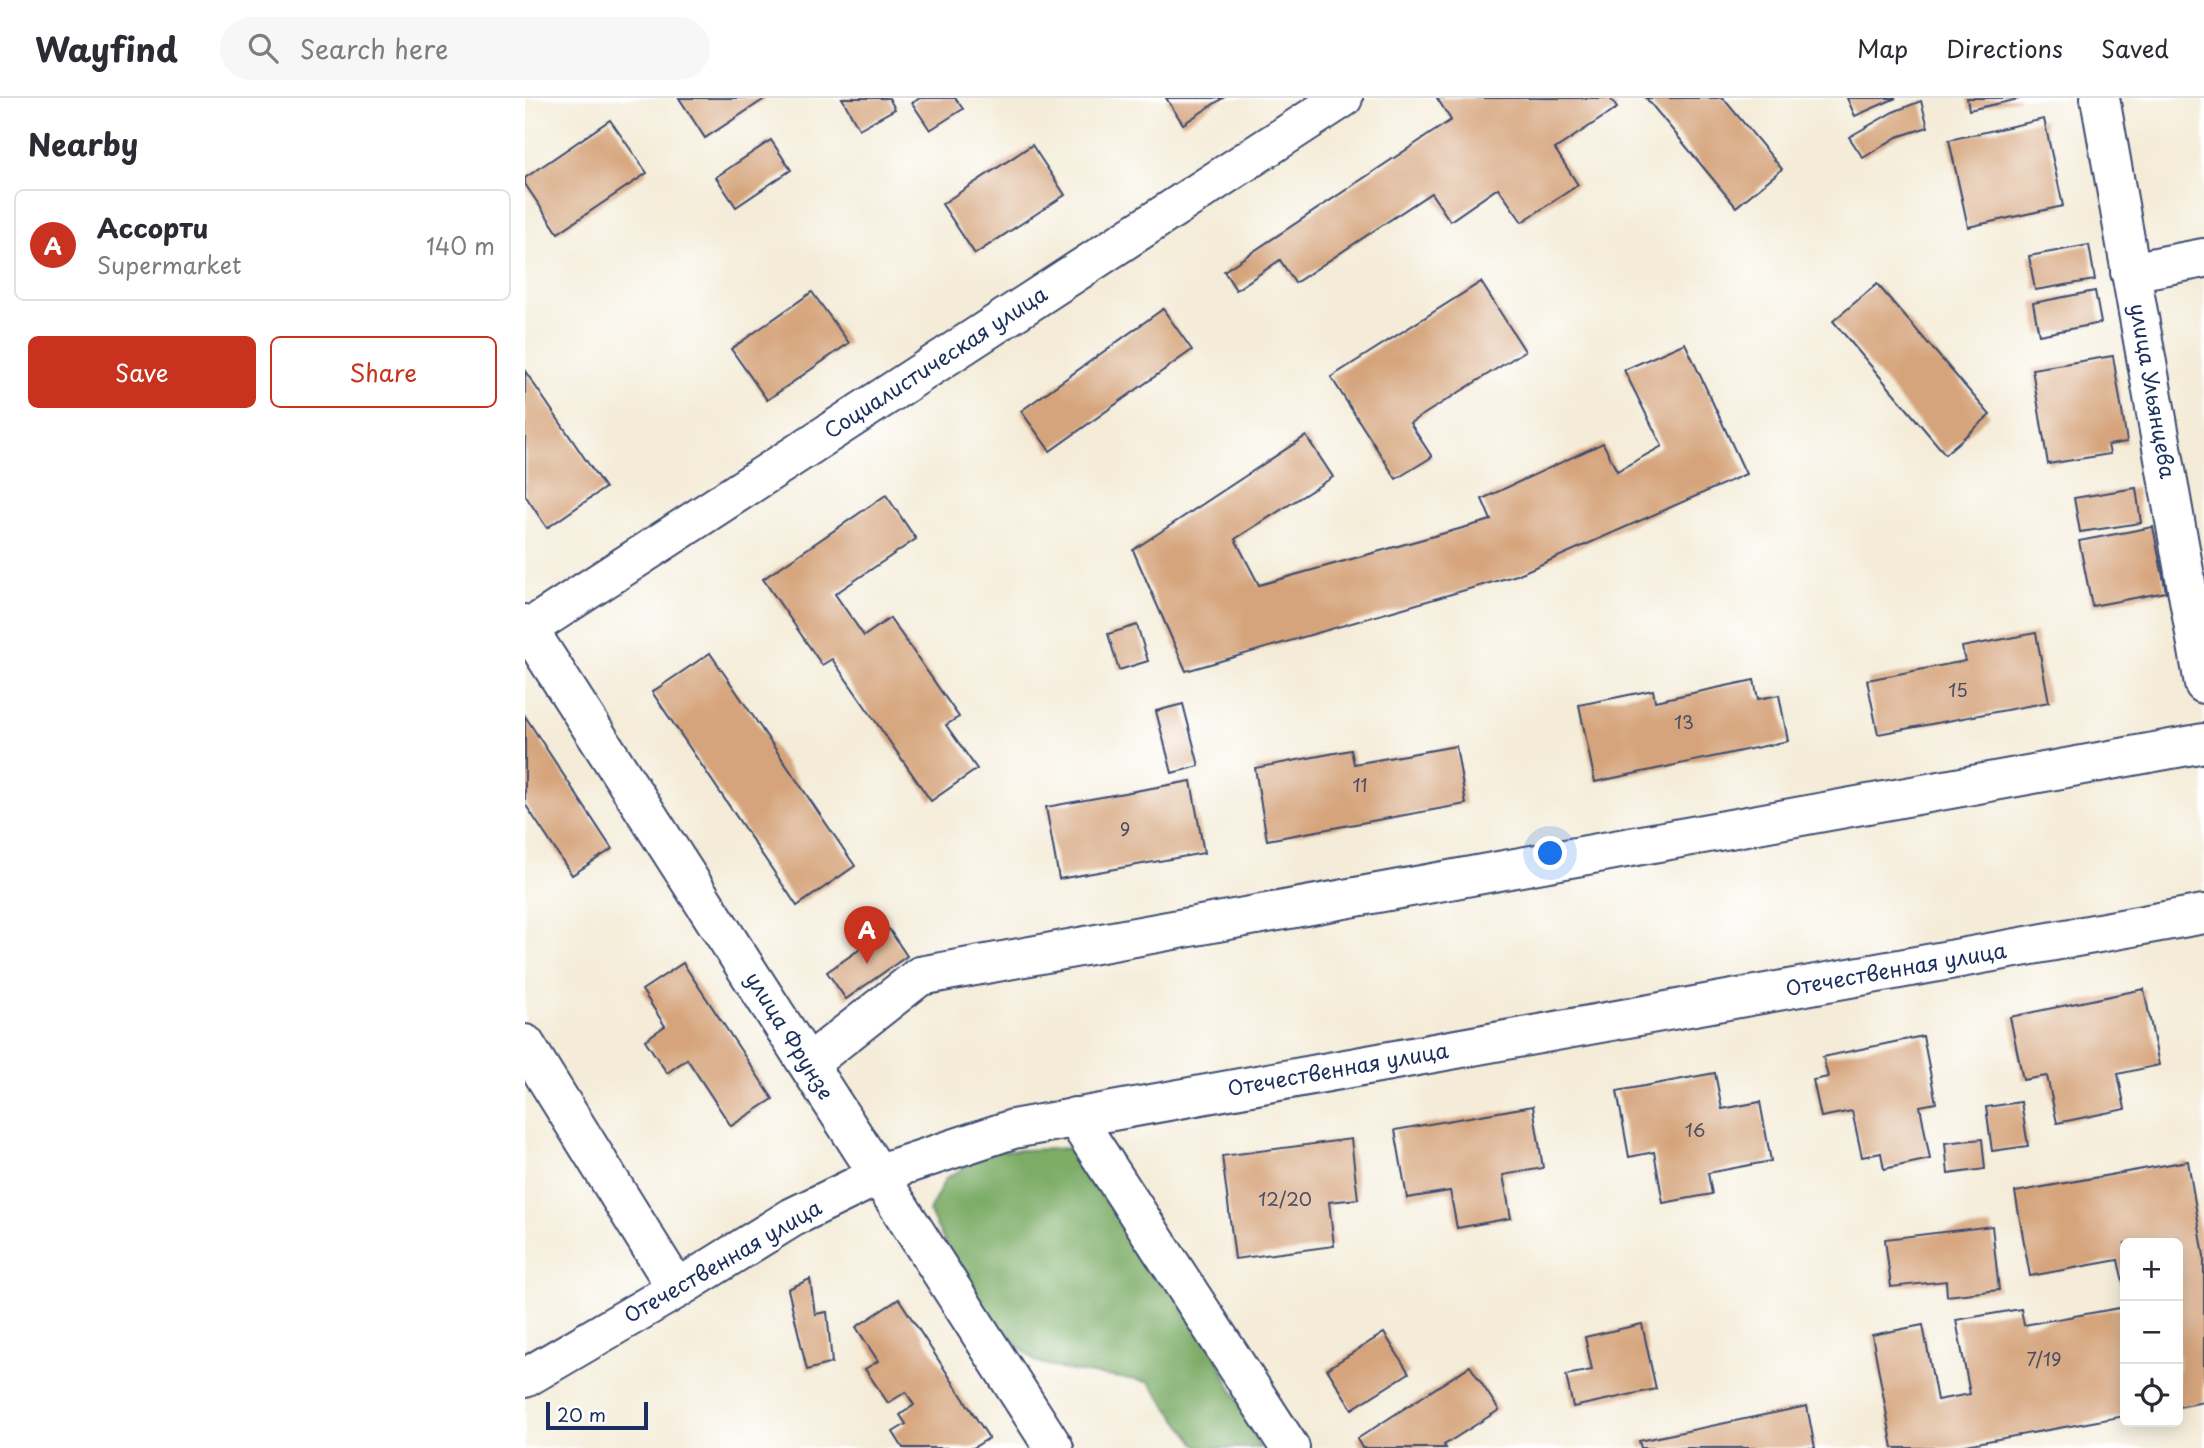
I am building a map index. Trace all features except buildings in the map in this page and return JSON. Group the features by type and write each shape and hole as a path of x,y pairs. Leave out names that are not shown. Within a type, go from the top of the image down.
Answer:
{"street":[{"name":"Социалистическая улица","path":"527,626 1343,98"},
{"name":"улица Ульянцева","path":"2100,98 2204,684"},
{"path":"2130,272 2204,258"},
{"name":"улица Фрунзе","path":"527,626 1053,1448"},
{"path":"808,1064 919,976 2204,743"},
{"name":"Отечественная улица","path":"525,1378 793,1217 892,1169 1013,1129 2204,914"},
{"path":"525,1044 677,1289"},
{"path":"1075,1117 1290,1448"}],"green space":[{"path":"1073,1148 1191,1303 1260,1448 1199,1448 1149,1382 1064,1370 1035,1361 999,1328 963,1279 929,1211 946,1178 994,1151"}],"place":[{"name":"Ассорти","path":"867,964"}]}
